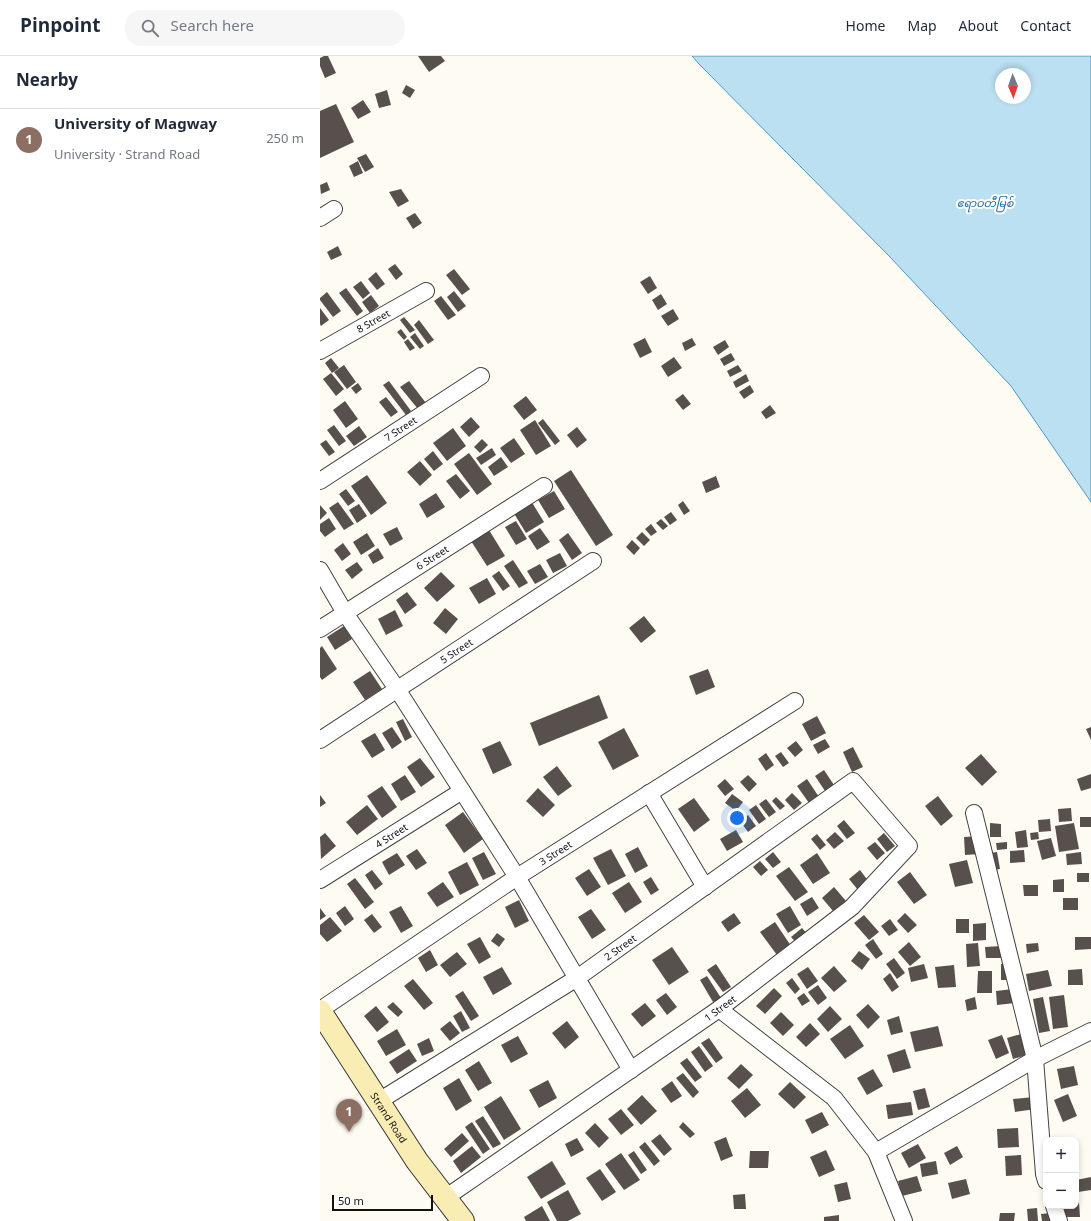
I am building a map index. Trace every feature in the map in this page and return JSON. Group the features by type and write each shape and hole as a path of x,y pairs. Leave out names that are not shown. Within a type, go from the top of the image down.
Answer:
{"street":[{"path":"320,218 334,209"},
{"name":"8 Street","path":"320,351 426,291"},
{"name":"7 Street","path":"320,481 481,376"},
{"name":"6 Street","path":"320,629 544,486"},
{"name":"5 Street","path":"320,740 593,561"},
{"path":"320,570 346,613 397,689 517,877 631,1070"},
{"name":"3 Street","path":"320,1010 517,877 795,701"},
{"name":"2 Street","path":"379,1101 577,978 853,782"},
{"name":"1 Street","path":"445,1198 719,1009 852,907 909,846 853,782"},
{"name":"4 Street","path":"320,880 462,791"},
{"path":"649,793 705,887"},
{"path":"974,813 1035,1059 1044,1173"},
{"path":"719,1009 834,1098 876,1152 904,1221"},
{"name":"Strand Road","path":"320,1010 417,1161 463,1221"},
{"path":"876,1152 1035,1059 1091,1031"},
{"path":"1055,1209 1059,1221"}],"water":[{"name":"ဧရာဝတီမြစ်","path":"692,56 1091,56 1091,502 1011,386 890,257"}],"building":[{"path":"328,56 336,73 325,78 320,66 320,58"},
{"path":"418,56 441,56 445,61 429,72"},
{"path":"406,85 415,90 410,98 402,93"},
{"path":"387,90 391,105 379,108 375,94"},
{"path":"363,100 371,112 358,119 351,108"},
{"path":"336,104 354,142 320,158 320,111"},
{"path":"366,154 374,167 365,172 357,158"},
{"path":"358,161 363,173 354,177 349,166"},
{"path":"327,182 330,190 321,194 320,185"},
{"path":"401,189 409,201 398,207 389,192"},
{"path":"415,213 422,223 413,229 406,218"},
{"path":"338,246 342,255 331,260 327,252"},
{"path":"395,264 403,274 396,280 388,269"},
{"path":"454,269 470,289 462,295 446,275"},
{"path":"376,272 385,284 377,290 368,279"},
{"path":"650,276 657,288 648,294 640,282"},
{"path":"361,281 370,293 363,299 353,287"},
{"path":"346,288 363,311 357,316 339,293"},
{"path":"454,291 466,306 458,312 447,297"},
{"path":"327,292 341,311 333,317 320,300 320,298"},
{"path":"661,294 667,304 658,310 652,300"},
{"path":"371,295 379,306 370,313 362,302"},
{"path":"441,296 456,315 448,320 434,301"},
{"path":"320,308 329,320 321,326 320,324"},
{"path":"673,309 679,319 668,326 661,316"},
{"path":"404,317 415,330 410,333 400,320"},
{"path":"419,320 434,340 428,344 414,325"},
{"path":"401,329 407,337 404,340 397,332"},
{"path":"415,333 424,346 420,349 410,337"},
{"path":"645,338 652,352 640,358 633,344"},
{"path":"692,338 696,345 685,351 682,343"},
{"path":"408,339 415,348 410,351 404,342"},
{"path":"725,340 729,347 718,355 713,347"},
{"path":"731,353 735,360 724,366 720,359"},
{"path":"674,357 682,368 668,377 661,366"},
{"path":"331,358 339,368 332,373 325,363"},
{"path":"344,365 356,382 347,389 334,372"},
{"path":"738,365 742,371 730,377 727,371"},
{"path":"331,373 344,389 336,396 323,379"},
{"path":"746,374 749,381 736,388 733,382"},
{"path":"389,381 411,411 406,415 383,385"},
{"path":"409,381 426,403 418,409 400,387"},
{"path":"358,383 362,389 356,394 351,388"},
{"path":"750,385 754,392 744,399 739,392"},
{"path":"683,394 691,404 683,410 675,400"},
{"path":"526,396 537,410 524,420 513,406"},
{"path":"386,397 398,412 391,417 379,402"},
{"path":"345,401 358,419 346,428 333,410"},
{"path":"770,405 776,413 766,419 761,412"},
{"path":"471,417 480,427 469,437 460,427"},
{"path":"543,419 560,441 555,445 538,423"},
{"path":"535,420 551,446 536,455 520,430"},
{"path":"334,425 346,441 339,446 327,430"},
{"path":"359,426 367,437 354,446 346,436"},
{"path":"577,427 587,440 577,448 567,435"},
{"path":"453,428 466,446 447,461 433,443"},
{"path":"514,438 525,454 511,463 500,448"},
{"path":"482,439 488,445 480,453 474,447"},
{"path":"326,440 335,452 329,456 320,444"},
{"path":"492,448 496,455 481,465 476,458"},
{"path":"433,451 443,464 434,471 424,459"},
{"path":"469,453 492,484 477,495 454,464"},
{"path":"501,457 508,467 494,476 488,467"},
{"path":"420,461 432,475 420,486 407,472"},
{"path":"571,470 613,535 596,546 554,481"},
{"path":"456,474 470,491 460,499 446,481"},
{"path":"367,475 387,503 371,515 351,486"},
{"path":"716,476 720,487 706,493 702,482"},
{"path":"346,489 355,501 348,506 339,494"},
{"path":"554,491 565,509 549,518 538,500"},
{"path":"436,493 445,507 427,518 419,504"},
{"path":"528,496 544,522 526,533 510,507"},
{"path":"683,501 690,511 684,515 678,505"},
{"path":"338,502 354,524 344,530 329,508"},
{"path":"359,504 367,516 357,523 349,510"},
{"path":"320,505 327,513 320,520"},
{"path":"671,512 677,520 670,525 664,517"},
{"path":"329,518 336,529 325,537 320,531 320,524"},
{"path":"661,519 668,526 663,530 656,523"},
{"path":"516,521 527,539 516,545 505,527"},
{"path":"651,524 657,532 651,536 645,529"},
{"path":"397,527 403,539 390,546 383,534"},
{"path":"540,528 550,542 537,550 528,536"},
{"path":"489,530 505,556 487,566 471,541"},
{"path":"642,532 650,540 644,546 636,538"},
{"path":"367,533 375,546 361,555 353,542"},
{"path":"568,533 582,553 572,560 559,540"},
{"path":"632,540 640,548 634,555 626,547"},
{"path":"343,543 351,554 342,561 334,550"},
{"path":"378,548 384,558 373,564 368,555"},
{"path":"560,553 567,566 553,573 546,560"},
{"path":"513,560 528,583 519,588 504,566"},
{"path":"357,562 363,570 352,579 345,570"},
{"path":"540,564 548,577 535,584 527,571"},
{"path":"499,571 510,586 503,591 492,576"},
{"path":"441,572 455,586 437,602 424,588"},
{"path":"487,578 496,594 479,604 469,588"},
{"path":"407,592 417,605 405,614 396,600"},
{"path":"445,608 458,619 446,634 433,623"},
{"path":"395,610 403,626 386,635 378,619"},
{"path":"644,616 656,631 641,643 629,628"},
{"path":"344,626 352,639 335,650 327,637"},
{"path":"322,646 337,669 322,680 320,677 320,648"},
{"path":"708,669 715,687 696,695 689,676"},
{"path":"370,671 382,689 365,700 353,682"},
{"path":"599,695 608,718 539,746 530,723"},
{"path":"817,716 826,733 811,741 802,724"},
{"path":"403,719 412,737 405,741 396,722"},
{"path":"392,727 402,742 392,749 382,733"},
{"path":"1091,727 1091,740 1086,729"},
{"path":"624,728 639,756 613,770 598,742"},
{"path":"375,733 385,750 372,758 361,741"},
{"path":"825,739 830,747 818,754 813,745"},
{"path":"500,741 512,765 493,774 482,749"},
{"path":"796,741 803,750 795,757 787,748"},
{"path":"853,747 863,767 852,772 843,752"},
{"path":"781,752 789,763 783,767 775,756"},
{"path":"766,753 774,765 766,771 758,759"},
{"path":"981,754 997,772 982,786 965,768"},
{"path":"420,758 435,777 421,787 407,767"},
{"path":"557,766 572,786 558,796 543,777"},
{"path":"824,770 836,788 827,794 815,776"},
{"path":"1091,774 1091,788 1081,791 1077,779"},
{"path":"405,775 416,792 401,801 391,784"},
{"path":"748,775 757,784 749,792 740,782"},
{"path":"725,779 734,789 725,796 717,786"},
{"path":"807,779 819,797 809,803 797,786"},
{"path":"382,786 397,807 382,818 367,796"},
{"path":"538,788 555,805 543,817 526,801"},
{"path":"792,793 802,803 794,810 785,800"},
{"path":"732,794 743,802 736,811 725,803"},
{"path":"320,795 326,803 320,807"},
{"path":"938,796 953,816 941,826 925,806"},
{"path":"776,797 785,806 780,810 772,801"},
{"path":"694,798 710,820 694,832 678,809"},
{"path":"766,799 776,812 769,817 759,804"},
{"path":"367,805 378,819 357,835 346,822"},
{"path":"756,805 766,819 759,824 749,810"},
{"path":"1071,808 1072,821 1059,822 1058,809"},
{"path":"463,812 483,839 464,853 445,825"},
{"path":"748,815 756,826 748,832 740,821"},
{"path":"1080,817 1091,817 1091,827 1080,827"},
{"path":"1050,819 1051,831 1039,832 1038,820"},
{"path":"844,820 855,833 847,839 837,826"},
{"path":"990,823 1001,824 1001,837 990,837"},
{"path":"1074,823 1079,849 1059,852 1055,826"},
{"path":"736,830 743,842 727,851 720,839"},
{"path":"1026,830 1028,847 1017,848 1015,832"},
{"path":"835,832 844,841 834,849 826,840"},
{"path":"1038,832 1039,839 1031,840 1030,833"},
{"path":"325,833 336,846 321,859 320,837"},
{"path":"884,833 895,846 887,852 877,839"},
{"path":"817,834 826,845 820,850 811,839"},
{"path":"979,836 980,854 965,855 964,837"},
{"path":"1051,838 1056,856 1042,860 1037,841"},
{"path":"875,842 885,853 877,860 867,848"},
{"path":"1007,842 1007,849 997,850 996,843"},
{"path":"638,847 648,866 635,873 625,854"},
{"path":"417,849 427,863 416,870 406,856"},
{"path":"611,849 626,876 608,885 593,858"},
{"path":"1024,850 1025,862 1010,863 1010,851"},
{"path":"484,852 496,874 483,880 472,858"},
{"path":"773,852 781,862 773,868 765,859"},
{"path":"997,852 1000,869 987,871 984,854"},
{"path":"1081,852 1082,864 1067,865 1066,854"},
{"path":"397,853 405,865 389,875 382,862"},
{"path":"817,853 830,873 813,884 800,865"},
{"path":"967,860 973,883 955,887 949,864"},
{"path":"760,861 768,870 761,876 753,867"},
{"path":"467,862 479,885 460,895 448,872"},
{"path":"789,867 808,892 795,901 776,876"},
{"path":"589,869 601,887 587,896 575,878"},
{"path":"372,870 383,884 375,890 365,875"},
{"path":"860,870 869,882 858,890 849,879"},
{"path":"910,872 927,895 914,904 897,882"},
{"path":"1077,873 1089,873 1089,882 1077,882"},
{"path":"651,877 659,890 651,895 643,882"},
{"path":"355,878 374,902 365,909 347,884"},
{"path":"1064,879 1064,892 1053,892 1053,880"},
{"path":"443,882 454,897 437,907 427,893"},
{"path":"629,882 642,902 625,913 612,893"},
{"path":"1023,885 1038,885 1038,896 1024,896"},
{"path":"834,887 846,901 833,911 822,898"},
{"path":"812,897 819,908 807,916 800,904"},
{"path":"1063,898 1078,898 1078,910 1063,910"},
{"path":"519,900 529,921 515,928 505,907"},
{"path":"345,906 354,919 345,926 336,913"},
{"path":"401,906 413,926 401,933 389,912"},
{"path":"790,906 801,925 788,933 776,914"},
{"path":"320,908 326,916 320,920"},
{"path":"591,909 606,930 592,939 578,917"},
{"path":"734,913 741,923 728,932 721,922"},
{"path":"905,913 917,925 908,933 897,921"},
{"path":"372,914 382,927 374,933 364,920"},
{"path":"864,915 879,932 869,940 854,923"},
{"path":"330,917 342,931 327,942 320,934 320,925"},
{"path":"890,919 898,930 889,936 881,926"},
{"path":"956,919 969,919 969,933 956,933"},
{"path":"775,922 791,946 777,955 760,932"},
{"path":"986,923 986,940 973,941 973,924"},
{"path":"802,928 810,937 799,946 791,937"},
{"path":"497,933 505,939 499,947 491,941"},
{"path":"480,937 491,957 479,964 467,944"},
{"path":"1075,937 1091,937 1091,949 1075,950"},
{"path":"873,939 883,954 876,959 865,945"},
{"path":"909,942 921,957 910,966 898,952"},
{"path":"978,943 980,966 967,967 966,944"},
{"path":"1038,943 1039,951 1027,953 1026,944"},
{"path":"1002,946 1003,958 986,958 985,947"},
{"path":"672,947 689,972 669,985 652,960"},
{"path":"430,950 438,965 426,972 418,958"},
{"path":"859,951 870,959 862,970 851,961"},
{"path":"457,952 467,964 450,977 440,965"},
{"path":"894,958 905,973 897,979 886,964"},
{"path":"716,964 731,987 723,992 707,970"},
{"path":"924,964 928,978 911,982 908,968"},
{"path":"1001,964 1012,964 1013,980 1001,980"},
{"path":"954,965 956,987 938,988 935,967"},
{"path":"834,966 847,981 834,992 821,978"},
{"path":"502,967 512,984 493,995 483,977"},
{"path":"808,967 818,981 807,989 797,974"},
{"path":"1082,969 1083,985 1068,985 1068,970"},
{"path":"1048,970 1052,986 1029,991 1026,974"},
{"path":"978,971 992,971 992,993 977,993"},
{"path":"890,973 899,987 892,992 883,979"},
{"path":"707,976 721,998 713,1002 700,980"},
{"path":"792,978 800,989 795,994 786,983"},
{"path":"413,979 433,1003 424,1010 404,986"},
{"path":"818,985 827,998 818,1005 808,992"},
{"path":"774,988 782,996 765,1014 756,1006"},
{"path":"1013,989 1015,1003 997,1005 996,991"},
{"path":"463,991 479,1016 471,1021 455,996"},
{"path":"666,993 677,1007 667,1015 656,1000"},
{"path":"804,993 810,1001 802,1006 797,998"},
{"path":"1064,995 1068,1027 1053,1029 1049,997"},
{"path":"975,997 977,1009 967,1011 965,1000"},
{"path":"1043,997 1050,1031 1039,1033 1033,999"},
{"path":"393,1002 403,1012 398,1017 387,1007"},
{"path":"645,1003 656,1016 642,1027 631,1014"},
{"path":"868,1004 880,1017 868,1029 856,1015"},
{"path":"376,1006 389,1022 377,1032 364,1016"},
{"path":"830,1006 842,1019 828,1032 817,1019"},
{"path":"461,1011 470,1028 462,1032 453,1016"},
{"path":"781,1012 794,1025 783,1036 770,1023"},
{"path":"899,1016 903,1032 891,1035 887,1020"},
{"path":"450,1021 460,1033 450,1041 440,1029"},
{"path":"567,1021 579,1037 565,1049 552,1033"},
{"path":"810,1023 820,1034 806,1047 796,1037"},
{"path":"850,1025 864,1046 845,1059 830,1039"},
{"path":"938,1026 943,1046 915,1052 910,1032"},
{"path":"397,1029 406,1045 386,1056 377,1041"},
{"path":"1021,1034 1027,1055 1013,1059 1007,1038"},
{"path":"1002,1035 1009,1053 996,1059 988,1040"},
{"path":"518,1036 528,1054 511,1063 501,1045"},
{"path":"429,1038 434,1051 422,1056 417,1044"},
{"path":"709,1038 723,1058 716,1063 701,1043"},
{"path":"699,1046 713,1066 705,1072 691,1052"},
{"path":"409,1049 417,1061 397,1074 389,1062"},
{"path":"905,1049 911,1068 893,1073 887,1055"},
{"path":"687,1058 702,1077 695,1082 680,1063"},
{"path":"479,1061 492,1083 478,1091 465,1070"},
{"path":"741,1064 753,1075 739,1089 727,1078"},
{"path":"1074,1066 1078,1085 1061,1089 1057,1069"},
{"path":"873,1069 883,1086 867,1095 857,1078"},
{"path":"683,1073 699,1092 693,1098 676,1078"},
{"path":"459,1078 472,1101 456,1111 443,1088"},
{"path":"548,1080 557,1098 539,1108 529,1090"},
{"path":"672,1081 682,1096 671,1103 661,1089"},
{"path":"790,1082 806,1097 794,1109 778,1094"},
{"path":"747,1088 761,1105 745,1118 731,1101"},
{"path":"925,1088 930,1107 918,1110 913,1091"},
{"path":"1068,1094 1077,1116 1063,1122 1054,1100"},
{"path":"642,1095 657,1111 641,1125 627,1109"},
{"path":"501,1096 521,1129 504,1140 484,1107"},
{"path":"1034,1097 1036,1109 1015,1112 1013,1099"},
{"path":"911,1102 913,1115 888,1119 886,1105"},
{"path":"621,1109 634,1125 621,1135 608,1119"},
{"path":"822,1112 829,1125 812,1134 805,1120"},
{"path":"483,1116 501,1144 493,1148 475,1121"},
{"path":"472,1122 490,1149 483,1154 465,1127"},
{"path":"683,1122 695,1134 690,1138 679,1127"},
{"path":"595,1123 609,1138 599,1148 585,1133"},
{"path":"1018,1128 1019,1147 998,1148 997,1129"},
{"path":"462,1133 469,1141 451,1157 444,1149"},
{"path":"660,1134 672,1149 664,1156 651,1141"},
{"path":"726,1137 733,1156 721,1161 714,1142"},
{"path":"577,1138 584,1150 571,1157 565,1144"},
{"path":"645,1142 660,1161 654,1166 639,1147"},
{"path":"918,1144 926,1158 909,1168 901,1153"},
{"path":"472,1146 481,1157 461,1173 453,1161"},
{"path":"957,1146 963,1157 950,1165 944,1153"},
{"path":"826,1150 835,1170 819,1177 810,1157"},
{"path":"634,1151 647,1170 641,1174 628,1155"},
{"path":"750,1151 769,1151 768,1168 749,1168"},
{"path":"621,1153 640,1180 624,1190 605,1164"},
{"path":"1021,1155 1022,1175 1006,1176 1005,1156"},
{"path":"552,1161 566,1184 541,1199 527,1177"},
{"path":"936,1161 938,1174 922,1177 920,1164"},
{"path":"600,1169 616,1192 602,1201 586,1178"},
{"path":"917,1176 922,1191 902,1196 898,1181"},
{"path":"1091,1177 1091,1190 1079,1192 1079,1179"},
{"path":"966,1179 970,1194 952,1199 948,1183"},
{"path":"847,1182 851,1199 838,1202 834,1185"},
{"path":"568,1190 581,1214 568,1221 557,1221 547,1202"},
{"path":"745,1194 746,1209 734,1209 733,1195"},
{"path":"1079,1202 1080,1217 1065,1217 1064,1209 1079,1209"},
{"path":"542,1206 550,1221 526,1221 524,1217"},
{"path":"1037,1208 1038,1221 1028,1221 1027,1209"},
{"path":"1000,1213 1015,1213 1014,1221 999,1221"},
{"path":"1051,1213 1052,1221 1042,1221 1041,1214"},
{"path":"839,1215 839,1221 824,1221 824,1217"}],"place":[{"name":"University of Magway","path":"349,1132"}]}
